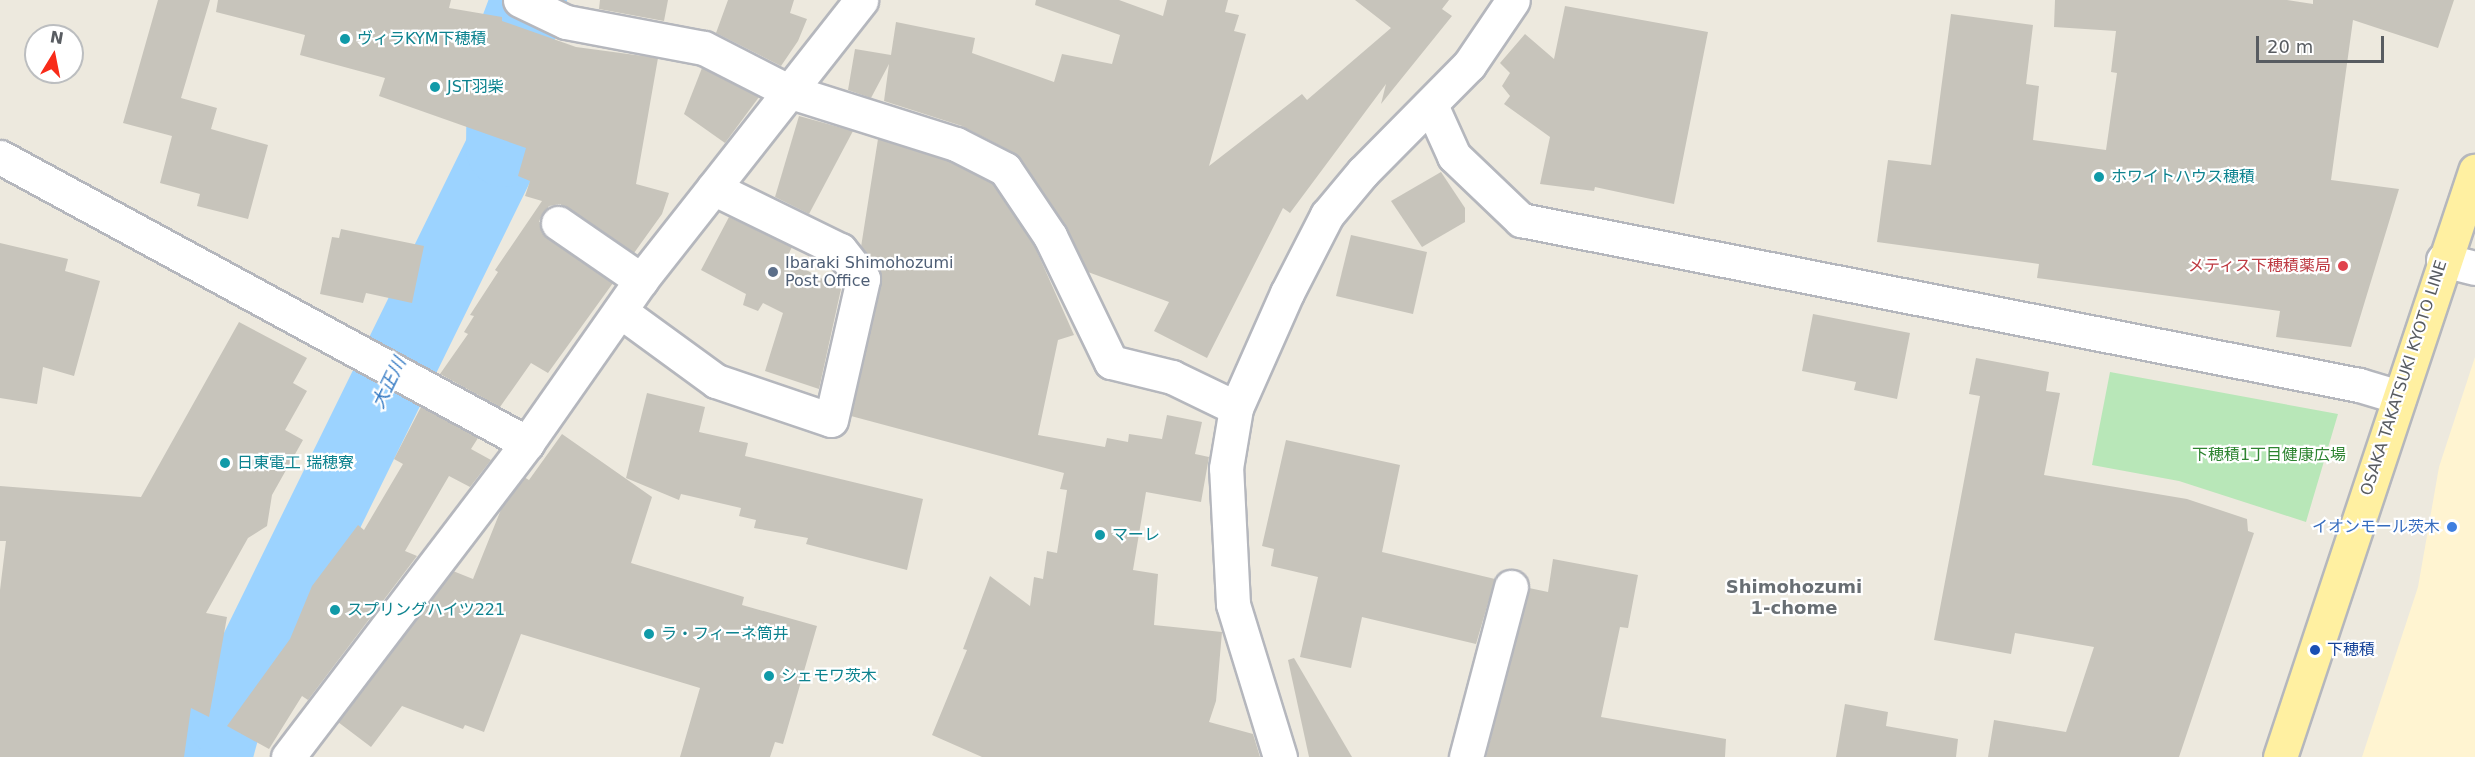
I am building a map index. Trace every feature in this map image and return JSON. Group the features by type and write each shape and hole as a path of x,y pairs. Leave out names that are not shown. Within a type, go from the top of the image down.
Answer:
{"main road":[{"name":"OSAKA TAKATSUKI KYOTO LINE","path":"2280,757 2443,260 2475,171"}],"street":[{"path":"288,757 527,442 642,280 861,0"},
{"path":"1280,757 1233,604 1226,468 1236,408 1287,293 1327,215 1364,172 1469,65 1513,0"},
{"path":"532,6 566,22 704,48 788,91 956,144 1005,169 1050,236 1111,362 1172,377 1236,408"},
{"path":"1431,105 1454,156 1521,220 2336,380 2399,397"},
{"path":"0,157 385,363 527,442"},
{"path":"620,311 716,381 831,420 863,279 840,250 713,188"},
{"path":"558,223 642,280"},
{"path":"2443,260 2475,268"},
{"path":"1466,757 1511,587"}],"shaded area":[{"name":"イオンモール茨木","path":"2475,357 2475,757 2362,757 2418,587 2439,467"}],"green space":[{"name":"下穂積1丁目健康広場","path":"2110,372 2338,414 2306,522 2179,481 2092,465"}],"building":[{"path":"158,0 210,0 181,98 217,108 211,129 268,145 248,219 197,206 200,194 160,183 172,136 123,123"},
{"path":"218,0 451,0 449,8 502,17 502,21 576,47 658,58 636,184 669,193 662,214 634,253 560,204 549,206 539,221 547,238 613,283 548,373 531,363 500,407 440,374 468,334 464,332 474,316 470,315 498,272 495,270 542,201 525,196 530,181 518,176 526,148 379,96 385,78 300,55 305,35 216,12"},
{"path":"600,0 668,0 664,21 599,9"},
{"path":"728,0 794,0 790,13 807,19 798,41 781,66 716,33"},
{"path":"1036,0 1119,0 1163,16 1167,0 1228,0 1225,12 1239,15 1234,31 1246,34 1209,166 1302,94 1307,100 1391,28 1355,0 1449,0 1442,9 1452,16 1381,104 1386,84 1290,213 1283,208 1207,358 1154,331 1169,302 1088,272 1066,226 1014,153 962,126 884,101 889,64 871,98 848,90 855,49 891,55 896,22 975,38 972,53 1054,82 1062,54 1112,64 1120,35 1035,5"},
{"name":"ホワイトハウス穂積","path":"2055,0 2287,0 2313,4 2313,0 2454,0 2438,48 2353,20 2331,180 2399,189 2351,347 2276,337 2280,311 2037,278 2039,264 1877,242 1888,160 1931,165 1951,14 2033,25 2026,84 2039,86 2033,140 2106,150 2117,73 2111,72 2116,31 2054,27"},
{"path":"1565,6 1708,32 1674,204 1595,187 1594,191 1540,184 1550,137 1504,104 1510,96 1502,86 1510,73 1500,63 1525,34 1554,59"},
{"path":"702,68 759,97 725,143 684,114"},
{"path":"799,116 853,131 809,214 775,197"},
{"path":"878,139 949,161 992,183 1034,245 1074,335 1058,340 1038,435 1105,447 1107,438 1128,442 1129,434 1162,439 1167,415 1202,422 1195,454 1209,457 1201,502 1146,492 1133,570 1158,574 1154,625 1222,632 1216,701 1209,722 1253,734 1260,757 982,757 932,735 967,650 963,649 990,576 1030,606 1034,577 1043,579 1047,551 1057,553 1067,490 1060,489 1064,473 851,416 881,283 878,268 861,247"},
{"path":"1441,172 1465,208 1465,222 1422,247 1391,201"},
{"path":"729,217 792,247 786,259 841,289 819,389 765,371 783,313 763,303 758,311 743,305 746,294 701,270"},
{"path":"341,229 424,246 412,303 366,293 363,303 320,294 332,237 339,238"},
{"path":"1351,235 1427,252 1413,314 1336,296"},
{"path":"0,243 68,259 65,271 100,281 74,376 43,367 37,404 0,398"},
{"path":"1813,314 1910,333 1897,399 1854,390 1856,382 1802,371"},
{"path":"239,322 307,358 293,383 307,391 285,430 303,440 272,495 267,526 248,538 206,613 227,617 209,717 191,708 184,757 0,757 0,590 6,541 0,541 0,486 141,497"},
{"path":"1976,358 2049,372 2046,391 2060,393 2044,475 2187,499 2247,519 2248,531 2254,533 2179,757 1988,757 1994,720 2066,732 2094,647 2015,633 2011,654 1934,640 1980,396 1969,394"},
{"path":"647,393 705,407 699,432 748,443 745,456 923,499 907,570 806,544 808,538 754,528 756,520 739,516 741,508 681,494 679,500 626,478"},
{"path":"421,407 478,438 471,449 491,460 470,487 449,476 405,551 417,556 308,700 302,696 269,749 227,726 290,639 312,586 358,525 364,530 403,464 394,459"},
{"path":"562,434 652,497 631,563 744,597 742,605 817,626 783,744 775,742 770,757 680,757 700,688 521,634 484,732 465,725 463,729 402,706 371,747 338,722 453,571 473,579 502,507 524,477 529,480"},
{"path":"1286,440 1400,465 1382,552 1495,579 1476,644 1362,617 1351,668 1300,657 1318,577 1271,566 1274,549 1262,546"},
{"path":"1553,559 1638,575 1628,628 1620,627 1601,717 1726,739 1725,757 1486,757 1529,588 1548,592"},
{"path":"1294,658 1352,757 1309,757 1288,660"},
{"path":"1845,704 1888,712 1886,726 1958,739 1956,757 1836,757"}],"waterway":[{"name":"大正川","path":"214,757 224,719 504,149 505,64 529,0"}],"place":[{"name":"ヴィラKYM下穂積","path":"345,39"},
{"name":"JST羽柴","path":"435,87"},
{"name":"ホワイトハウス穂積","path":"2099,177"},
{"name":"メティス下穂積薬局","path":"2343,266"},
{"name":"Ibaraki Shimohozumi Post Office","path":"773,272"},
{"name":"日東電工 瑞穂寮","path":"225,463"},
{"name":"イオンモール茨木","path":"2452,527"},
{"name":"マーレ","path":"1100,535"},
{"name":"スプリングハイツ221","path":"335,610"},
{"name":"ラ・フィーネ筒井","path":"649,634"},
{"name":"下穂積","path":"2315,650"},
{"name":"シェモワ茨木","path":"769,676"}],"district":[{"name":"Shimohozumi 1-chome","path":"1794,598"}]}
